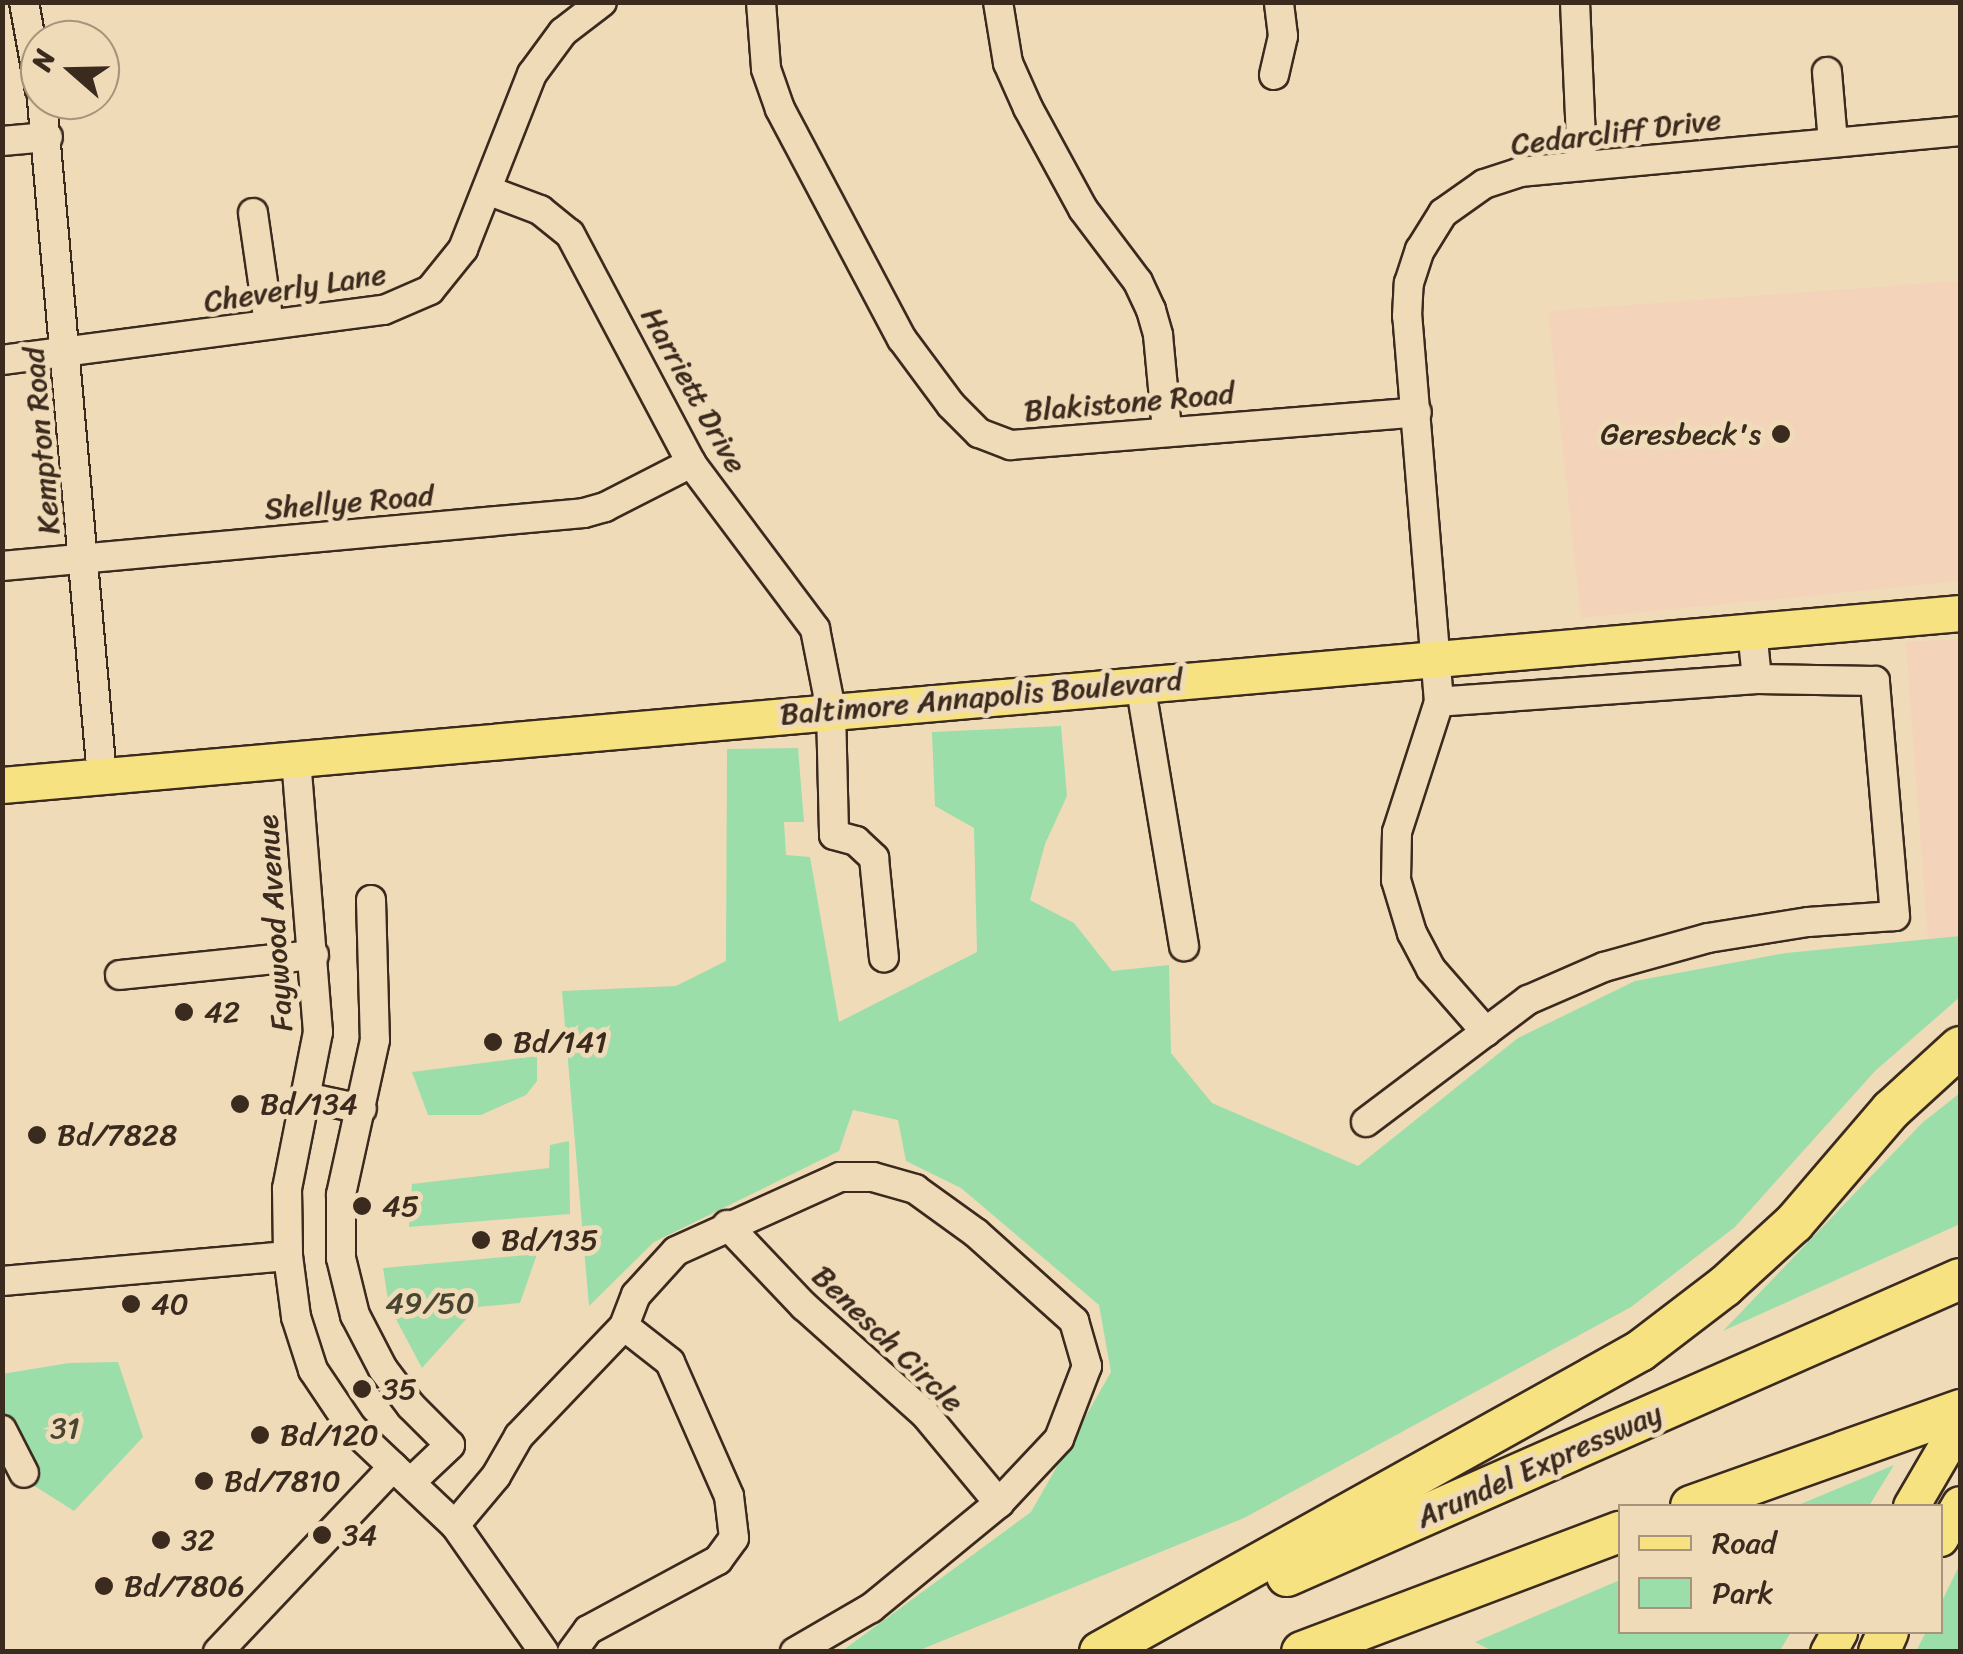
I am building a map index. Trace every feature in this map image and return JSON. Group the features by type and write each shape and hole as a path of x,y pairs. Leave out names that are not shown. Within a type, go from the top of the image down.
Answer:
{"highway":[{"path":"1100,1652 1640,1351 1725,1286 1794,1223 1891,1110 1960,1047"},
{"name":"Arundel Expressway","path":"1117,1652 1960,1279"},
{"path":"1697,1504 1960,1410"},
{"path":"1302,1652 1618,1533"}],"main road":[{"name":"Baltimore Annapolis Boulevard","path":"2,785 1960,613"},
{"path":"1912,1504 1960,1422"},
{"path":"1943,1533 1960,1504"}],"street":[{"name":"Cheverly Lane","path":"2,360 64,355 384,310 430,290 462,250 532,74 563,32 602,2"},
{"name":"Blakistone Road","path":"761,2 766,69 780,109 902,339 966,422 979,433 1011,445 1417,412"},
{"path":"998,2 1008,64 1028,108 1084,209 1138,282 1151,310 1158,335 1166,430"},
{"path":"1274,75 1283,36 1279,2"},
{"path":"1575,2 1582,164"},
{"path":"1827,72 1833,142"},
{"name":"Kempton Road","path":"45,120 102,776"},
{"name":"Cedarcliff Drive","path":"1440,702 1407,316 1409,284 1420,250 1444,213 1484,184 1520,172 1960,131"},
{"path":"2,142 48,137"},
{"name":"Harriett Drive","path":"487,190 540,210 570,234 690,463 815,629 826,669 831,710 834,836 856,841 874,858 884,958"},
{"path":"252,213 269,324"},
{"name":"Shellye Road","path":"2,566 584,513 619,500 690,463"},
{"path":"1752,630 1757,679"},
{"path":"1366,1122 1486,1032 1528,1000 1656,950 1808,922 1895,916 1875,681 1757,679 1440,702 1397,832 1396,880 1412,932 1431,968 1486,1032"},
{"path":"1140,683 1184,946"},
{"name":"Faywood Avenue","path":"296,759 318,1032 287,1189 288,1256 296,1317 312,1370 352,1428 455,1526 544,1652"},
{"path":"218,1652 402,1474 450,1446 411,1406 383,1369 355,1315 341,1258 341,1195 375,1040 372,900"},
{"path":"120,974 314,955"},
{"path":"306,1097 362,1108"},
{"path":"455,1526 496,1476 519,1436 624,1326 636,1294 676,1251 840,1177 873,1177 915,1188 976,1233 1074,1321 1087,1366 1058,1439 999,1503 871,1608 795,1652"},
{"name":"Benesch Circle","path":"727,1225 804,1306 925,1414 999,1503"},
{"path":"2,1281 288,1256"},
{"path":"572,1652 588,1630 718,1560 734,1538 729,1496 670,1362 624,1326"},
{"path":"2,1430 24,1473"}],"shaded area":[{"path":"1960,281 1960,581 1581,618 1548,311"},
{"path":"1960,639 1960,936 1928,939 1906,642"}],"green space":[{"path":"1061,726 1067,796 1045,844 1030,900 1074,923 1112,971 1169,965 1171,1053 1212,1103 1358,1166 1518,1038 1635,981 1786,953 1960,936 1960,997 1875,1071 1735,1227 1631,1307 1244,1518 915,1652 842,1651 1031,1512 1111,1372 1099,1305 961,1188 906,1161 898,1120 853,1110 839,1151 654,1242 589,1306 562,991 676,986 726,961 727,749 798,748 804,822 784,822 786,855 810,857 839,1022 977,952 974,828 935,806 932,732"},
{"path":"537,1056 537,1081 526,1095 481,1115 428,1115 412,1072"},
{"path":"1960,1093 1960,1224 1723,1331 1922,1123"},
{"path":"569,1141 570,1214 409,1227 412,1184 549,1168 550,1145"},
{"name":"49/50","path":"537,1254 520,1303 477,1307 422,1368 389,1306 383,1268"},
{"name":"31","path":"118,1362 143,1437 74,1511 3,1466 2,1374 69,1363"},
{"path":"1894,1465 1870,1504 1801,1504"},
{"path":"1960,1564 1960,1651 1916,1651 1925,1634 1943,1634 1943,1599"},
{"path":"1618,1581 1618,1634 1790,1634 1779,1652 1494,1652 1475,1642"}],"place":[{"name":"Geresbeck's","path":"1781,434"},
{"name":"42","path":"184,1012"},
{"name":"Bd/141","path":"493,1042"},
{"name":"Bd/134","path":"240,1104"},
{"name":"Bd/7828","path":"37,1135"},
{"name":"45","path":"362,1206"},
{"name":"Bd/135","path":"481,1240"},
{"name":"40","path":"131,1304"},
{"name":"35","path":"362,1389"},
{"name":"Bd/120","path":"260,1435"},
{"name":"Bd/7810","path":"204,1481"},
{"name":"34","path":"322,1535"},
{"name":"32","path":"161,1540"},
{"name":"Bd/7806","path":"104,1586"}]}
